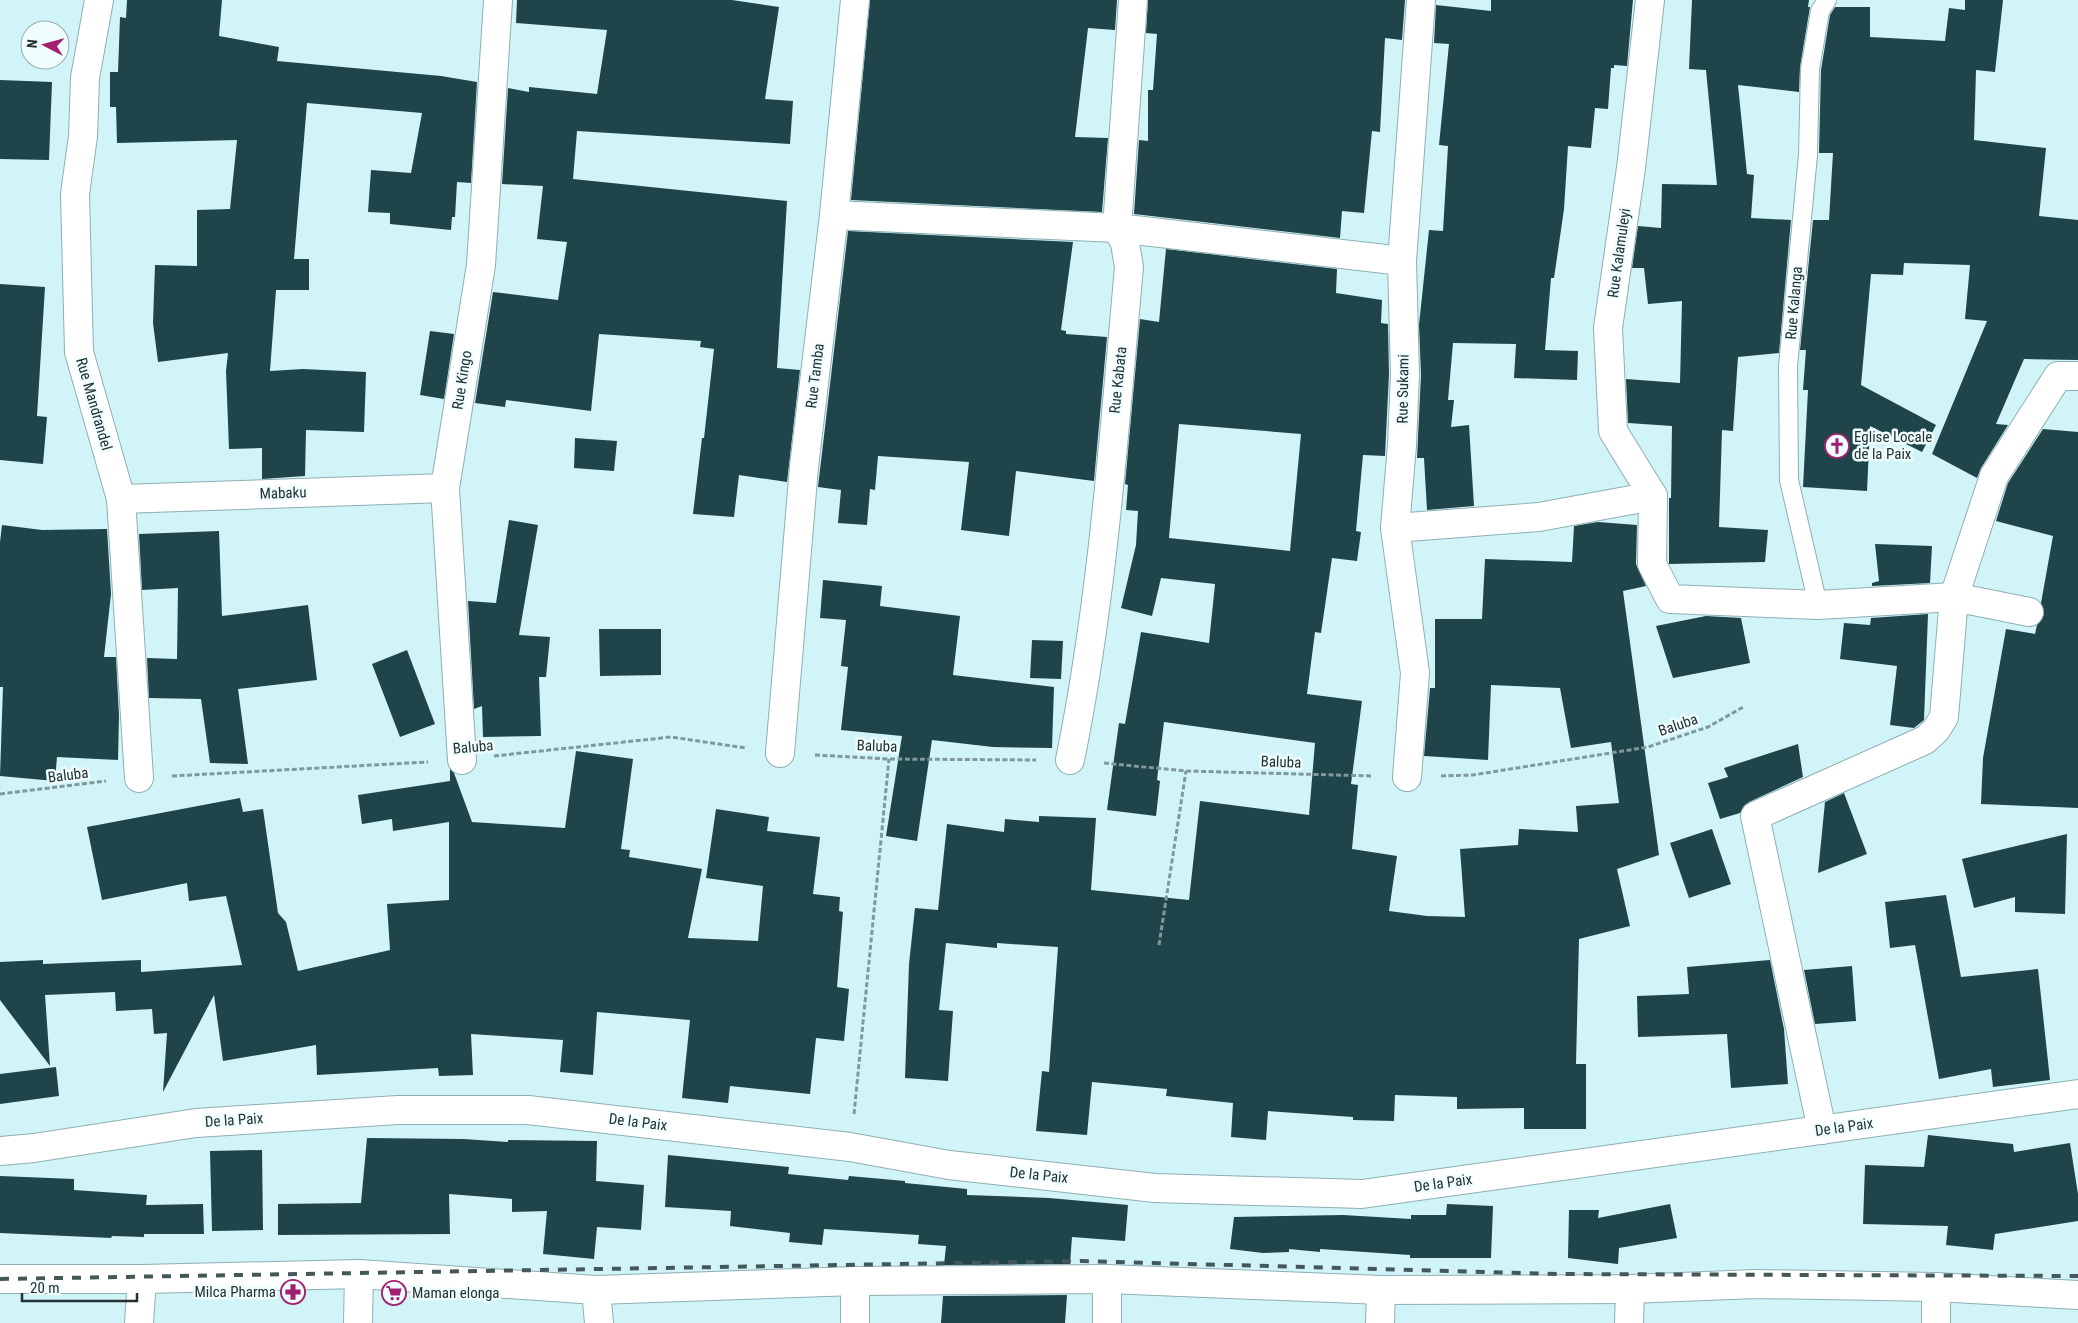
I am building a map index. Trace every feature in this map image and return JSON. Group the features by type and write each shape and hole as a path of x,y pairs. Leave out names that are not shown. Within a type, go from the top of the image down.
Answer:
{"street":[{"name":"Rue Mandrandel","path":"98,0 85,78 83,136 75,194 79,352 121,499 139,778"},
{"name":"Rue Kingo","path":"462,760 445,488 482,265 498,0"},
{"name":"Rue Tamba","path":"780,753 804,468 834,215 855,0"},
{"name":"Rue Kabata","path":"1070,760 1082,702 1095,617 1129,267 1125,243 1117,228 1133,0"},
{"name":"Rue Sukami","path":"1408,777 1415,673 1396,528 1402,445 1404,374 1402,261 1421,0"},
{"name":"Rue Kalamuleyi","path":"1650,0 1631,168 1608,328 1614,431 1652,496"},
{"path":"834,215 1117,228 1402,261"},
{"path":"1822,1130 1755,816 1925,740 1936,730 1944,717 1954,597 1994,476 2058,376 2078,376"},
{"name":"Mabaku","path":"121,499 445,488"},
{"path":"1396,528 1539,517 1652,496 1652,564 1670,600 1818,605 1954,597 2029,612"},
{"name":"De la Paix","path":"0,1150 34,1148 196,1123 398,1110 528,1110 850,1147 949,1165 1155,1188 1362,1194 2078,1094"},
{"path":"358,1323 359,1274"},
{"path":"0,1279 142,1279 359,1274 596,1290 855,1281 1107,1279 1381,1290 1630,1289 1756,1284 1936,1287 2078,1295"},
{"path":"139,1323 142,1279"},
{"path":"1107,1279 1107,1323"},
{"path":"855,1281 856,1323"},
{"path":"1936,1287 1936,1323"},
{"path":"1629,1323 1630,1289"},
{"path":"596,1290 599,1323"},
{"path":"1380,1323 1381,1290"}],"lane":[{"name":"Rue Kalanga","path":"1818,605 1789,480 1788,366 1808,155 1810,69 1820,10 1827,0"}],"path":[{"name":"Baluba","path":"0,794 139,778 462,760 671,737 780,753 889,759 1070,760 1186,771 1408,777 1473,775 1648,747 1708,727 1745,706"},
{"path":"850,1147 889,759"},
{"path":"1159,945 1186,771"}],"building":[{"path":"127,0 222,0 219,36 279,47 277,61 441,76 477,82 471,183 457,182 455,217 452,217 451,230 390,224 390,213 368,212 371,170 411,173 422,113 307,103 294,259 309,259 309,290 276,290 270,371 303,369 366,372 364,432 306,430 305,476 262,479 262,448 229,449 226,371 228,353 158,362 153,323 155,265 197,266 197,210 230,209 237,140 117,143 116,107 110,107 110,72 118,72 120,17 126,18"},
{"path":"517,0 732,0 779,7 765,99 793,101 790,144 577,131 573,179 787,201 777,368 800,370 787,482 739,475 734,517 693,514 714,349 700,347 701,341 599,334 591,411 506,400 505,407 475,403 493,292 558,300 567,242 537,239 543,186 502,184 508,88 529,92 529,87 597,94 607,30 516,23"},
{"path":"870,0 1117,0 1115,30 1088,28 1075,137 1108,138 1102,212 851,200"},
{"path":"1148,0 1405,0 1402,40 1385,38 1380,132 1372,131 1364,213 1342,211 1340,238 1134,214 1139,140 1148,141 1148,90 1153,90 1157,34 1146,33"},
{"path":"1491,0 1633,0 1627,66 1614,65 1614,68 1611,68 1608,109 1595,108 1591,148 1568,146 1564,209 1554,278 1551,278 1545,350 1578,351 1577,380 1514,378 1516,344 1453,343 1448,400 1454,400 1451,427 1469,425 1474,506 1427,510 1424,458 1417,458 1421,375 1419,325 1429,230 1443,231 1448,146 1439,145 1449,44 1434,43 1436,5 1491,11"},
{"path":"1692,0 1809,0 1808,7 1810,7 1800,67 1799,92 1738,85 1747,174 1754,175 1751,218 1791,220 1779,353 1738,357 1733,431 1722,430 1719,527 1768,530 1765,562 1669,564 1672,426 1628,423 1626,379 1680,383 1682,301 1648,304 1644,268 1632,268 1638,226 1661,228 1662,184 1717,185 1706,70 1689,69"},
{"path":"1965,0 2003,0 1995,72 1976,70 1974,140 2046,148 2039,216 2078,220 2078,360 2024,359 1996,424 2008,425 1981,468 1977,478 1932,454 1987,321 1965,319 1970,265 1904,263 1903,275 1871,274 1861,385 1936,425 1922,452 1870,426 1867,491 1803,487 1808,390 1803,390 1806,350 1800,350 1813,220 1829,220 1833,153 1819,153 1821,70 1830,15 1835,7 1870,7 1870,37 1945,41 1949,8 1965,10"},
{"path":"0,80 52,82 49,160 0,159"},
{"path":"848,231 1073,242 1061,330 1066,331 1066,334 1107,337 1094,481 1016,471 1009,536 961,530 969,462 878,456 875,490 870,489 867,525 838,523 841,490 818,487"},
{"path":"1166,249 1337,269 1336,293 1382,300 1381,323 1388,324 1389,374 1385,456 1363,455 1356,531 1361,532 1357,561 1332,558 1321,633 1315,632 1307,694 1362,701 1351,784 1358,785 1352,849 1397,856 1389,911 1427,916 1465,917 1460,849 1518,845 1519,829 1578,832 1576,806 1619,803 1611,742 1571,748 1560,688 1491,685 1488,760 1424,756 1430,688 1435,688 1435,619 1482,619 1485,559 1572,562 1574,526 1598,522 1637,525 1636,564 1646,586 1623,591 1659,855 1617,869 1630,926 1579,939 1576,1064 1586,1064 1586,1129 1524,1129 1524,1108 1457,1109 1457,1097 1395,1095 1394,1121 1353,1120 1353,1117 1268,1111 1266,1140 1231,1137 1233,1103 1166,1096 1167,1089 1092,1082 1087,1135 1036,1131 1042,1071 1049,1072 1058,947 997,943 997,948 946,943 939,1010 953,1011 948,1081 905,1078 909,964 915,908 938,910 947,824 1004,832 1005,819 1039,822 1039,816 1096,818 1091,890 1189,900 1200,801 1309,815 1315,743 1164,722 1157,780 1160,781 1156,816 1107,810 1119,723 1125,724 1141,632 1209,643 1215,584 1161,578 1152,616 1121,608 1136,545 1138,511 1126,510 1128,485 1125,484 1140,319 1159,322","holes":["1179,424 1301,434 1290,551 1169,538"]},
{"path":"0,284 45,287 37,416 47,417 43,464 0,460"},
{"path":"430,331 454,334 444,399 420,395"},
{"path":"2043,429 2078,432 2078,808 1981,804 1983,758 2006,629 2035,634 2037,625 2044,615 2041,603 2053,536 1996,521 2008,483"},
{"path":"575,438 617,441 614,471 574,468"},
{"path":"509,520 538,525 519,635 550,637 546,677 539,677 541,736 483,737 482,706 474,709 468,601 496,603"},
{"path":"2,525 42,530 107,529 111,594 104,657 116,657 119,716 118,760 57,757 55,781 0,776 3,687 0,687 0,542"},
{"path":"219,531 222,616 308,605 317,680 238,689 248,764 210,763 201,699 149,698 147,658 177,659 178,588 142,590 139,534"},
{"path":"1875,544 1932,546 1930,583 1872,586 1872,583 1879,581"},
{"path":"823,580 882,586 880,606 960,616 953,675 1054,687 1052,748 993,747 932,740 917,841 886,836 902,736 841,730 848,667 841,666 846,620 820,618"},
{"path":"1928,614 1924,720 1914,728 1890,725 1897,666 1840,659 1844,623 1870,625 1871,618"},
{"path":"1706,616 1741,618 1750,663 1673,678 1656,626"},
{"path":"599,629 661,629 661,675 600,676"},
{"path":"1032,640 1063,641 1061,679 1030,678"},
{"path":"407,650 435,724 400,737 372,664"},
{"path":"1798,744 1803,777 1749,802 1740,813 1720,819 1708,783 1728,777 1724,768"},
{"path":"576,751 633,759 621,849 630,850 629,857 702,869 688,938 758,941 763,886 706,878 716,809 769,817 767,831 820,837 813,894 840,897 839,911 843,912 837,987 849,989 844,1041 816,1038 810,1094 730,1086 728,1103 682,1098 690,1020 597,1012 593,1075 560,1072 563,1040 471,1034 473,1075 439,1076 438,1068 317,1075 316,1045 223,1061 214,995 163,1092 167,1033 154,1034 152,1009 116,1011 115,992 45,995 50,1066 0,1000 0,962 43,960 43,964 141,960 141,972 242,965 226,896 189,901 187,883 102,900 87,827 240,798 243,812 263,809 278,913 286,922 298,971 390,950 387,904 449,900 449,822 393,831 392,819 362,824 358,795 450,781 450,769 454,773 472,822 565,828"},
{"path":"1844,793 1867,854 1818,873 1825,802"},
{"path":"1712,829 1731,884 1689,898 1670,843"},
{"path":"2067,834 2065,914 2015,912 2015,897 1974,908 1962,859"},
{"path":"1946,895 1961,977 2038,969 2050,1080 1993,1087 1991,1069 1939,1079 1915,945 1890,948 1885,902"},
{"path":"1770,960 1784,1029 1788,1084 1731,1088 1727,1034 1638,1037 1637,996 1689,994 1687,967"},
{"path":"1852,966 1856,1021 1815,1024 1804,970"},
{"path":"56,1067 59,1096 0,1104 0,1074"},
{"path":"1928,1135 2013,1144 2014,1152 2070,1143 2078,1194 2078,1221 1995,1234 1993,1250 1946,1245 1948,1226 1863,1224 1865,1165 1924,1167"},
{"path":"367,1138 463,1139 508,1142 508,1140 597,1141 596,1181 644,1185 641,1230 597,1227 594,1259 543,1254 547,1211 512,1212 512,1199 449,1194 450,1234 278,1235 278,1204 361,1203"},
{"path":"262,1150 263,1230 212,1231 210,1151"},
{"path":"668,1155 789,1167 788,1174 848,1180 849,1176 967,1189 967,1195 1049,1198 1128,1205 1125,1241 1072,1237 1070,1264 944,1265 946,1246 918,1244 919,1235 824,1229 822,1245 789,1242 790,1233 730,1226 731,1211 665,1207"},
{"path":"0,1176 74,1179 74,1190 147,1195 146,1205 203,1204 204,1234 144,1234 144,1237 112,1236 111,1238 0,1233"},
{"path":"1447,1204 1493,1206 1491,1258 1410,1258 1410,1255 1320,1249 1320,1252 1289,1249 1289,1252 1263,1253 1230,1249 1234,1217 1343,1215 1411,1219 1411,1215 1446,1215"},
{"path":"1670,1204 1677,1238 1619,1248 1618,1264 1568,1258 1569,1210 1599,1210 1598,1218"},
{"path":"1067,1295 1065,1323 941,1323 943,1296"}],"railway":[{"path":"0,1279 1081,1261 1560,1274 2078,1276"}],"place":[{"name":"Eglise Locale de la Paix","path":"1837,446"},
{"name":"Milca Pharma","path":"293,1292"},
{"name":"Maman elonga","path":"394,1293"}]}
